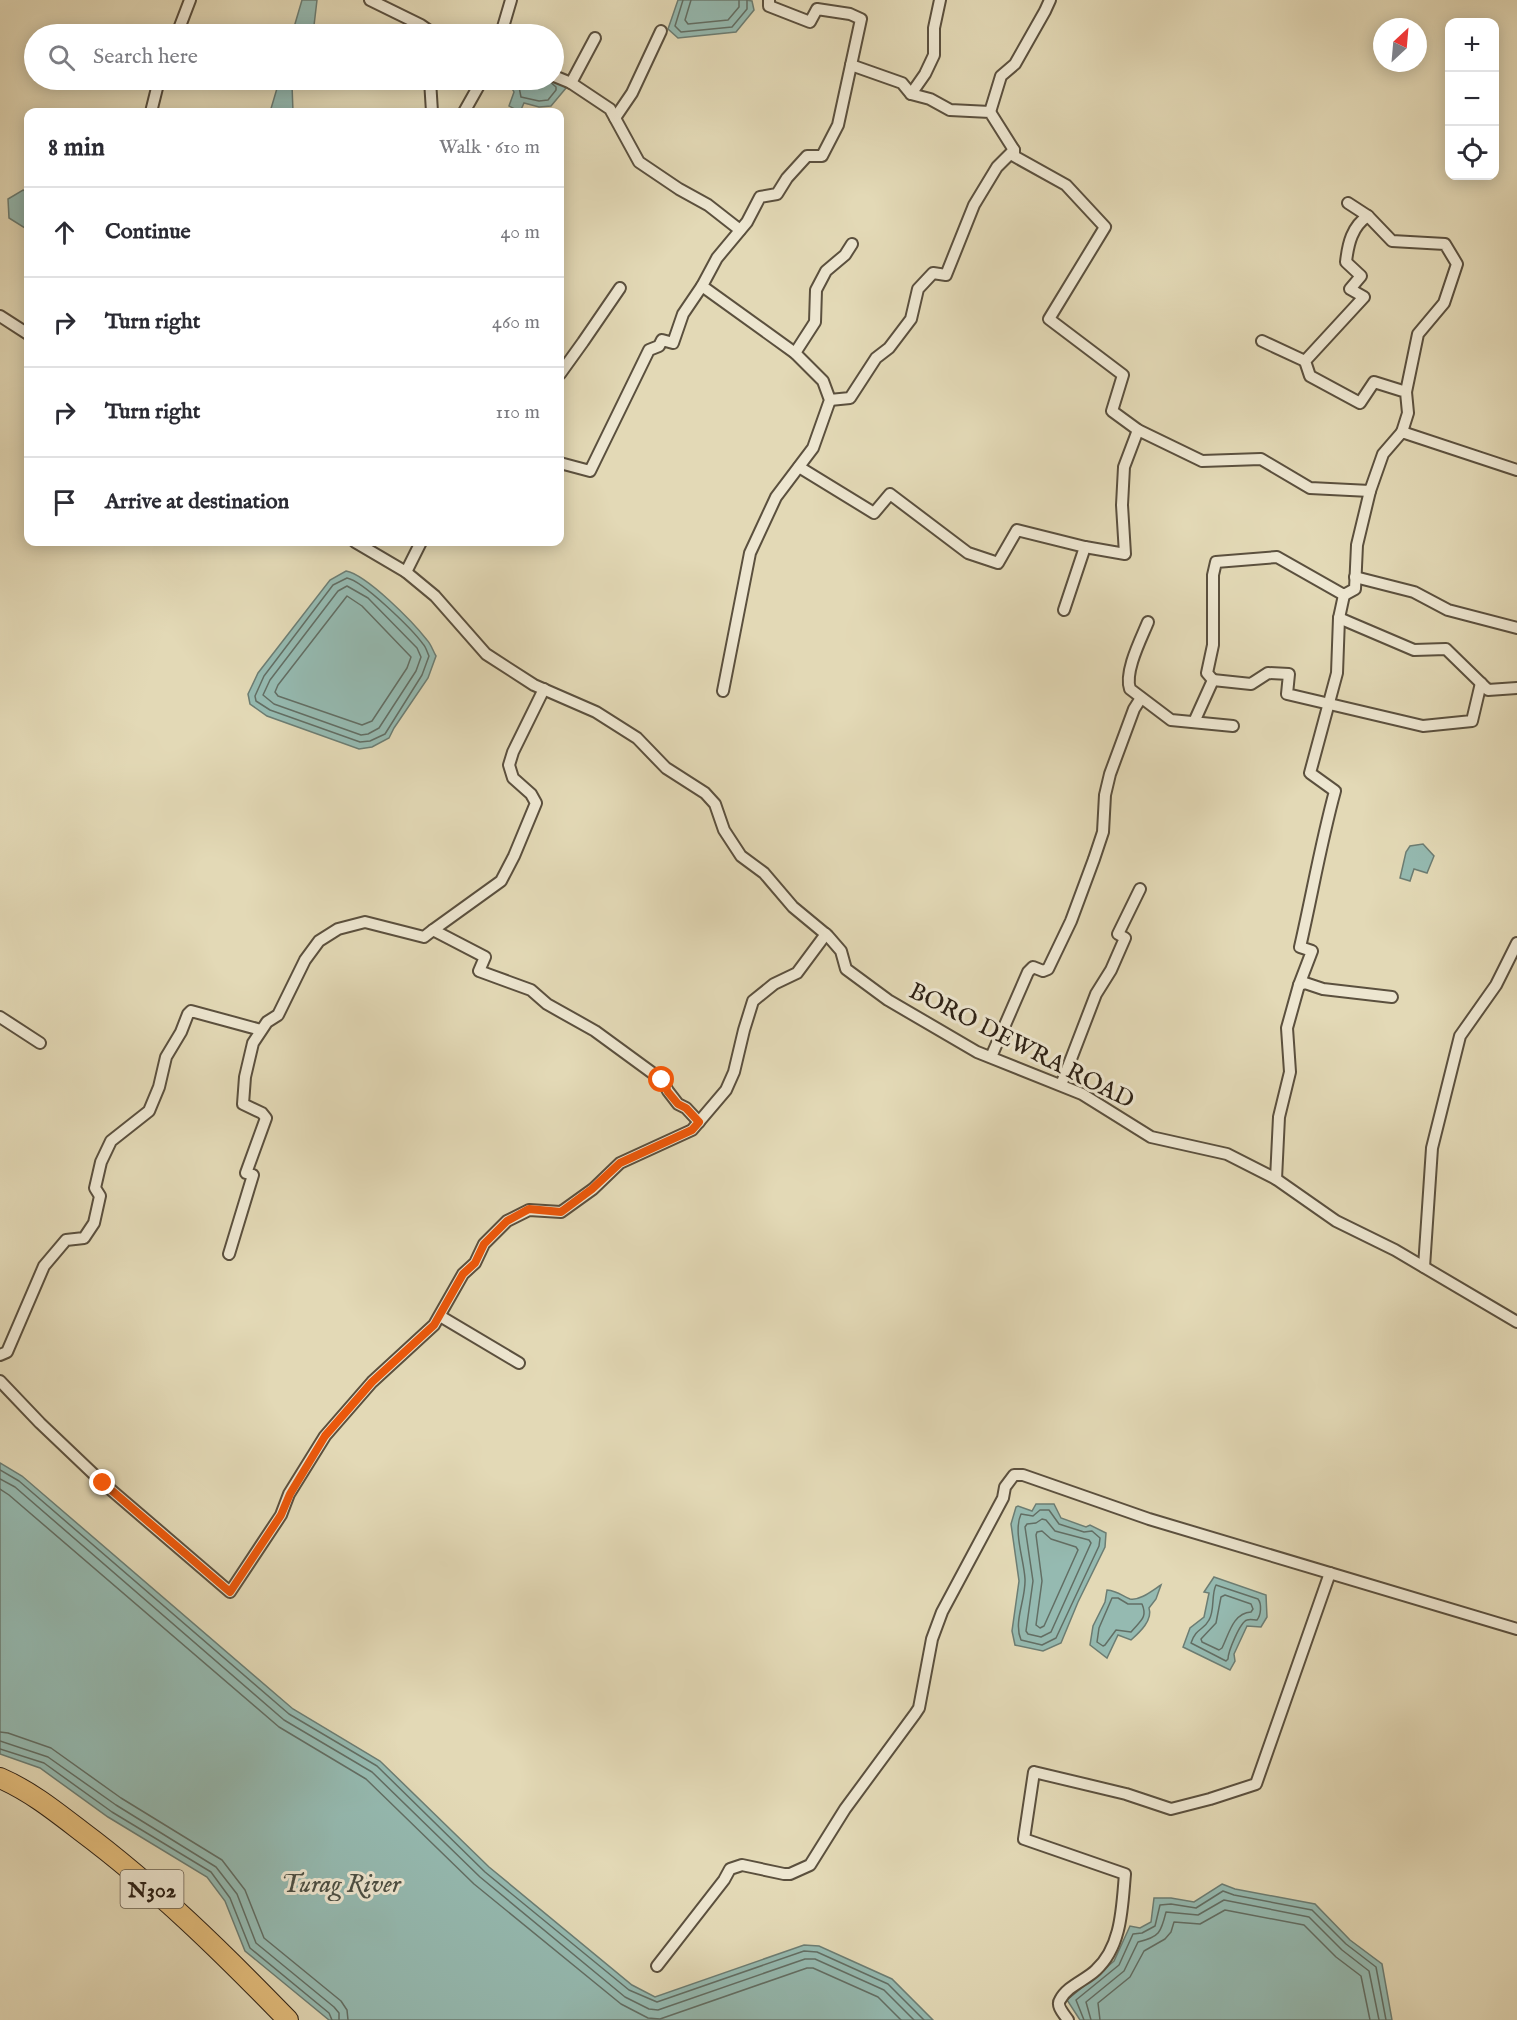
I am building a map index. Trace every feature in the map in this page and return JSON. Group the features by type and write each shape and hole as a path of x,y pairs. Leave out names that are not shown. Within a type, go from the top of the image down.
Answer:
{"highway":[{"name":"N302","path":"0,1778 46,1804 105,1849 213,1944 288,2020"}],"street":[{"path":"181,24 190,0"},
{"path":"370,0 419,24"},
{"path":"504,24 511,0"},
{"path":"564,465 590,471 649,350 659,346 662,340 673,343 683,314 717,258 740,230 760,197 777,194 787,178 807,156 822,156 838,125 861,20 850,14 817,9 810,22 769,6 769,0"},
{"path":"911,94 926,74 934,55 934,28 940,0"},
{"path":"1050,0 1015,64 1000,76 990,112 1014,150 1014,156 1066,185 1105,227 1049,319 1123,375 1112,411 1138,430 1202,461 1261,459 1310,488 1370,490"},
{"path":"615,118 632,93 661,31"},
{"path":"571,83 595,38"},
{"path":"851,65 902,83 911,94 930,99 950,110 990,112"},
{"path":"564,80 610,109 639,162 708,205 740,230"},
{"path":"152,108 156,90"},
{"path":"430,90 432,108"},
{"path":"466,108 476,90"},
{"path":"830,400 850,398 876,358 889,348 911,320 918,289 933,273 946,276 974,205 997,167 1014,150"},
{"path":"1276,1179 1279,1117 1290,1072 1287,1028 1299,985 1312,951 1300,947 1321,845 1335,791 1310,773 1337,673 1339,618 1344,596 1354,589 1358,545 1370,490 1383,454 1402,432 1408,413 1406,392 1418,334 1444,303 1457,264 1445,244 1392,241 1368,216 1348,203"},
{"path":"1305,361 1364,297 1350,289 1361,276 1346,262 1347,246 1354,231 1359,221 1368,216"},
{"path":"795,353 815,322 816,290 826,271 845,255 852,244"},
{"path":"702,286 795,353 823,381 830,400 813,448 776,497 750,553 723,691"},
{"path":"564,368 620,288"},
{"path":"0,316 24,331"},
{"path":"1262,341 1305,361 1310,376 1360,403 1374,382 1406,392"},
{"path":"799,467 874,513 890,494 968,553 998,563 1017,530 1085,547 1125,554 1122,504 1124,467 1138,430"},
{"path":"1402,432 1517,470"},
{"name":"BORO DEWRA ROAD","path":"362,546 406,572 435,596 486,654 534,685 596,712 637,738 666,768 705,793 715,804 724,830 741,856 764,873 793,907 826,934 841,951 846,969 865,984 934,1028 991,1057 1082,1094 1151,1137 1227,1154 1276,1179 1336,1221 1395,1250 1517,1322"},
{"path":"406,572 419,546"},
{"path":"1064,610 1085,547"},
{"path":"1344,596 1277,557 1216,562 1213,575 1213,645 1207,672 1213,680 1251,684 1268,673 1288,674 1287,694 1423,726 1472,721 1481,683"},
{"path":"1355,577 1414,592 1448,610 1517,628"},
{"path":"1339,618 1414,650 1446,649 1488,690 1517,688"},
{"path":"1148,622 1130,669 1128,682 1130,689 1171,720 1233,726"},
{"path":"1194,722 1213,680"},
{"path":"229,1254 253,1175 246,1173 266,1118 262,1113 243,1104 249,1056 253,1043 267,1022 278,1015 305,960 319,941 338,929 366,922 424,937 501,881 536,803 531,794 513,778 509,765 513,752 544,689"},
{"path":"991,1057 1028,972 1032,967 1043,971 1048,969 1071,921 1103,832 1105,795 1110,774 1134,709 1141,698"},
{"path":"1061,1085 1096,994 1111,970 1125,938 1118,934 1140,889"},
{"path":"433,930 485,957 479,971 531,990 547,1004 595,1031 662,1080 678,1104 686,1108 699,1122"},
{"path":"0,1381 103,1483 230,1592 281,1515 290,1494 325,1436 372,1382 434,1325 463,1274 475,1263 484,1244 507,1221 529,1209 561,1212 592,1189 620,1163 692,1130 726,1090 734,1072 753,1001 774,984 797,973 826,934"},
{"path":"1424,1267 1432,1148 1460,1036 1496,985 1517,943"},
{"path":"1299,985 1305,983 1323,989 1392,997"},
{"path":"0,1355 7,1352 44,1266 66,1240 84,1238 92,1227 100,1196 95,1188 105,1153 111,1141 149,1111 159,1087 166,1057 190,1011 261,1030"},
{"path":"0,1017 40,1043"},
{"path":"440,1316 519,1363"},
{"path":"657,1966 724,1880 730,1869 742,1865 790,1874 810,1865 845,1809 919,1708 932,1639 942,1612 1003,1498 1005,1487 1014,1475 1023,1475 1149,1519 1517,1629"},
{"path":"1068,2020 1059,2006 1059,2000 1068,1990 1096,1971 1110,1956 1122,1914 1125,1874 1024,1839 1034,1772 1126,1794 1171,1809 1256,1784 1330,1573"}],"water":[{"path":"302,0 317,0 314,24 295,24"},
{"path":"678,0 746,0 752,1 754,10 736,32 678,38 668,29"},
{"path":"564,86 566,88 551,106 539,107 524,103 522,108 509,106 513,90 564,90"},
{"path":"277,90 292,90 293,108 271,108"},
{"path":"24,190 24,227 9,218 8,199"},
{"path":"346,571 366,581 401,611 430,643 436,656 428,678 389,738 372,747 359,749 267,716 250,704 248,694 258,673 330,580"},
{"path":"1423,844 1434,856 1427,873 1414,869 1410,881 1400,878 1406,852 1410,846"},
{"name":"Turag River","path":"0,1463 22,1476 293,1709 380,1761 489,1867 632,1985 655,1997 804,1945 819,1946 892,1979 933,2020 329,2020 245,1951 225,1901 207,1877 108,1817 40,1768 0,1754"},
{"path":"1036,1504 1054,1504 1061,1518 1086,1527 1090,1525 1106,1533 1105,1547 1061,1643 1043,1651 1015,1645 1012,1631 1019,1581 1011,1524 1016,1507 1032,1511"},
{"path":"1214,1577 1266,1595 1267,1617 1261,1627 1247,1626 1234,1654 1235,1661 1230,1670 1183,1647 1190,1628 1204,1617 1209,1593 1204,1592"},
{"path":"1161,1585 1156,1599 1149,1608 1147,1621 1142,1630 1131,1640 1118,1635 1107,1658 1090,1645 1093,1626 1105,1602 1107,1590 1134,1599 1146,1595"},
{"path":"1222,1884 1235,1889 1315,1904 1350,1940 1382,1964 1392,2020 1080,2020 1067,2000 1114,1961 1130,1926 1140,1928 1151,1922 1154,1898 1194,1902"}],"route":[{"path":"103,1483 230,1592 281,1515 306,1465 325,1436 372,1382 434,1325 463,1274 475,1263 484,1244 496,1231 507,1221 529,1209 561,1212 592,1189 620,1163 692,1130 699,1122 686,1108 678,1104 662,1080"}]}
